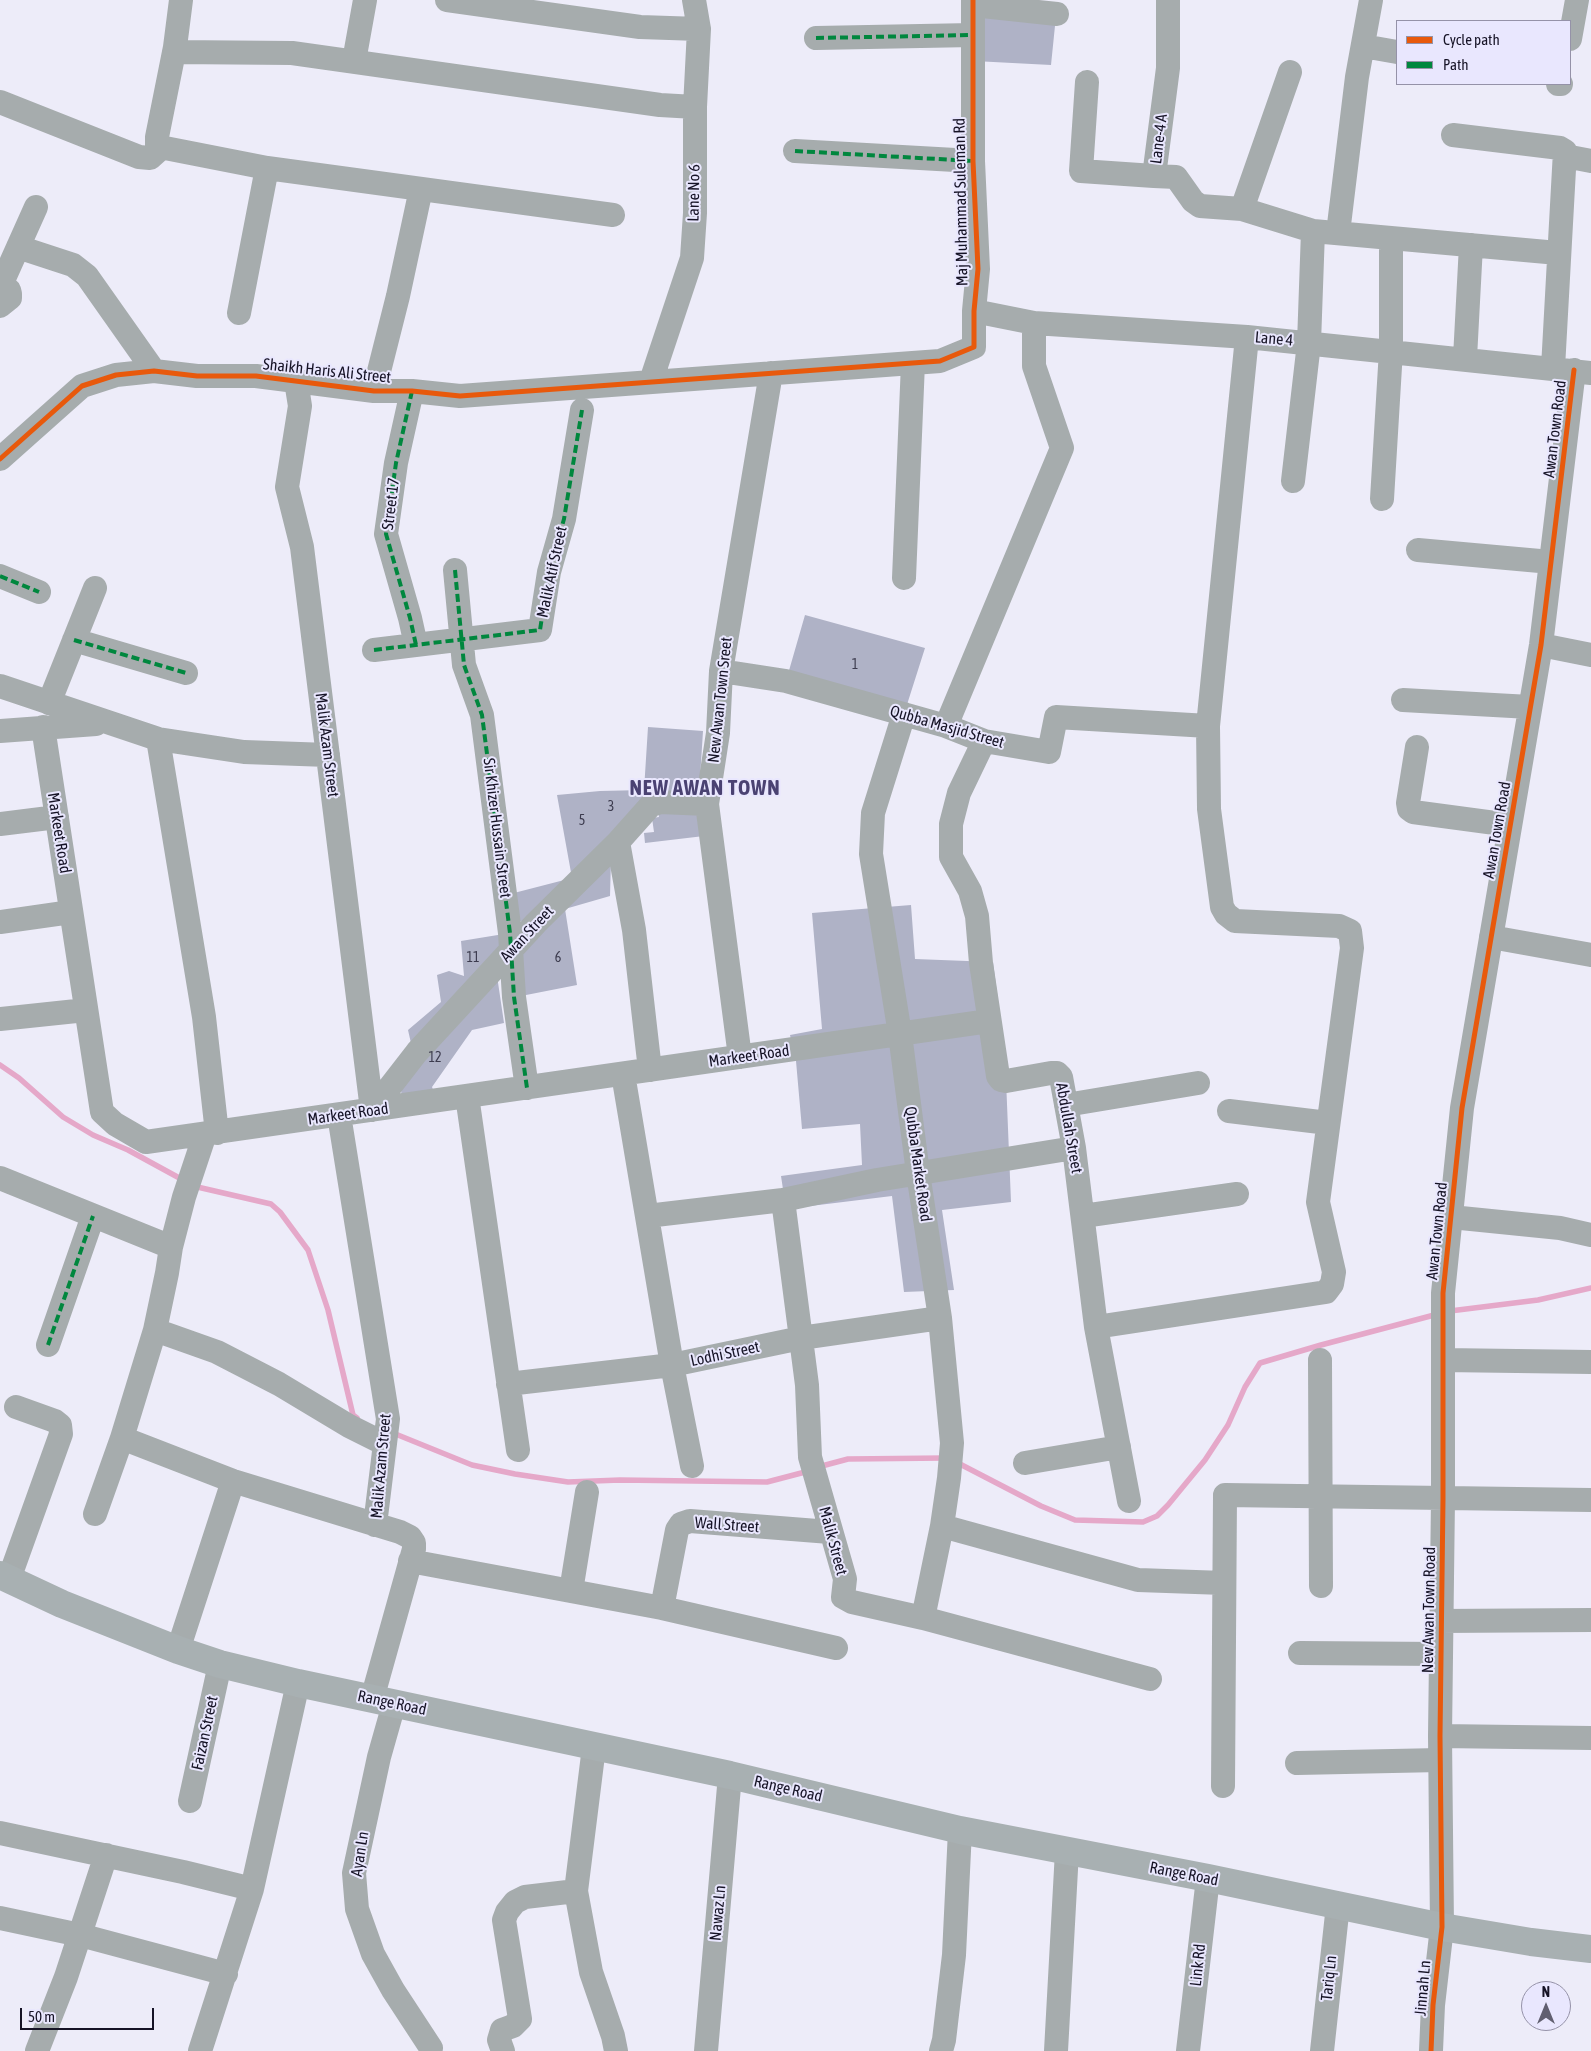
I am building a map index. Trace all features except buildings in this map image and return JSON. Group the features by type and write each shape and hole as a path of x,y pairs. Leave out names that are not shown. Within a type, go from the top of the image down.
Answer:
{"main road":[{"name":"Range Road","path":"5,1577 62,1604 178,1650 220,1664 298,1683 730,1775 960,1830 1208,1878 1442,1927 1531,1942 1591,1949"}],"street":[{"path":"160,149 157,145 157,138 174,52 181,0"},
{"path":"354,61 364,0"},
{"path":"447,0 567,8 640,27 699,29"},
{"name":"Lane No 6","path":"651,380 692,258 695,213 695,107 699,29 694,0"},
{"name":"Lane-4 A","path":"1087,82 1081,171 1154,176 1168,68 1168,0"},
{"path":"1338,233 1357,77 1371,0"},
{"path":"1571,33 1577,0"},
{"path":"973,2 1057,14"},
{"name":"Maj Muhammad Suleman Rd","path":"651,380 771,374 940,361 974,347 974,312 978,269 973,161 973,2"},
{"path":"816,38 973,35"},
{"path":"1363,46 1396,52"},
{"path":"174,52 266,52 354,61 660,105 695,107"},
{"path":"1242,209 1290,72"},
{"path":"0,102 139,157 150,158 160,149 165,148 267,168 612,216"},
{"path":"1452,135 1560,148 1564,151 1565,156 1591,162"},
{"path":"795,151 973,161"},
{"name":"Awan Town Road","path":"1443,1293 1462,1108 1540,645 1573,370 1558,253 1565,156"},
{"path":"239,313 267,168"},
{"path":"1154,176 1176,177 1192,201 1200,206 1242,209 1313,230 1558,253"},
{"path":"374,391 398,296 421,190"},
{"path":"0,292 36,207"},
{"path":"1293,481 1310,343 1313,230"},
{"path":"1382,499 1391,350 1391,238"},
{"path":"1465,358 1471,245"},
{"path":"18,247 73,265 87,276 154,371"},
{"name":"Lane 4","path":"974,312 1034,323 1247,337 1391,350 1573,370"},
{"path":"946,726 1062,448 1034,366 1034,323"},
{"path":"1096,1327 1326,1292 1332,1284 1334,1272 1318,1202 1352,948 1350,931 1339,926 1235,921 1226,914 1222,907 1209,808 1208,726 1247,337"},
{"path":"904,578 913,363"},
{"name":"Shaikh Haris Ali Street","path":"0,459 82,386 116,375 154,371 197,376 256,376 374,391 412,391 460,396 587,387 651,380"},
{"name":"New Awan Town Sreet","path":"740,1057 707,804 718,734 721,671 771,374"},
{"name":"Malik Azam Street","path":"296,381 300,406 286,487 302,547 372,1110"},
{"name":"Street 17","path":"412,391 396,463 386,534 416,646"},
{"name":"Malik Atif Street","path":"374,650 540,630 550,572 564,519 582,410"},
{"path":"1418,550 1551,562"},
{"name":"Sir Khizer Hussain Street","path":"455,570 464,665 482,715 512,950 514,997 528,1088"},
{"path":"0,576 39,592"},
{"path":"49,703 95,588"},
{"path":"74,640 186,673"},
{"path":"1540,645 1591,655"},
{"name":"Qubba Masjid Street","path":"721,671 786,681 946,726 984,741 1049,752 1056,717 1208,726"},
{"path":"0,686 158,739 244,752 328,755"},
{"path":"1403,700 1530,707"},
{"name":"Qubba Market Road","path":"904,714 873,813 871,854 900,1034 918,1173 940,1318 952,1443 942,1526 923,1618"},
{"path":"0,731 110,724"},
{"name":"Markeet Road","path":"43,727 102,1112 115,1124 146,1142 989,1021"},
{"path":"95,1514 122,1438 155,1330 171,1247 184,1197 211,1133 204,1017 158,739"},
{"name":"Abdullah Street","path":"984,741 959,793 951,824 951,857 970,891 977,916 989,1021 998,1076 1001,1080 1006,1081 1057,1073 1061,1077 1074,1148 1096,1327 1129,1501"},
{"path":"1417,747 1409,809 1413,812 1510,825"},
{"name":"Awan Street","path":"372,1110 417,1052 536,923 618,842 655,802 707,804"},
{"path":"0,824 57,817"},
{"path":"618,842 634,930 650,1070"},
{"path":"0,922 71,912"},
{"path":"1491,937 1591,954"},
{"path":"0,1020 86,1010"},
{"path":"623,1074 672,1365 692,1466"},
{"path":"1066,1105 1198,1084"},
{"path":"467,1096 518,1450"},
{"path":"1229,1111 1328,1123"},
{"name":"Malik Azam Street","path":"339,1115 386,1434 374,1525 400,1532 410,1537 414,1543 383,1702"},
{"path":"647,1216 783,1200 918,1173 1074,1148"},
{"path":"0,1178 171,1247"},
{"path":"1083,1216 1237,1194"},
{"name":"Malik Street","path":"783,1200 806,1385 810,1457 845,1579 843,1596 852,1602 923,1618 1150,1679"},
{"path":"48,1345 93,1216"},
{"path":"1451,1217 1560,1228 1591,1235"},
{"name":"New Awan Town Road","path":"1442,1927 1440,1736 1443,1293"},
{"name":"Lodhi Street","path":"508,1384 672,1365 801,1338 940,1318"},
{"path":"155,1330 217,1352 279,1384 349,1426 386,1434"},
{"path":"1320,1360 1321,1586"},
{"path":"1443,1360 1591,1362"},
{"path":"5,1577 61,1434 60,1426 55,1421 16,1407"},
{"path":"122,1438 233,1481 374,1525"},
{"path":"1025,1463 1119,1447"},
{"path":"178,1650 233,1481"},
{"path":"571,1591 587,1492"},
{"path":"1223,1786 1225,1496 1591,1500"},
{"name":"Wall Street","path":"662,1608 677,1530 682,1524 690,1521 830,1532"},
{"path":"942,1526 1138,1580 1224,1583"},
{"path":"410,1561 662,1608 836,1648"},
{"path":"1442,1621 1591,1620"},
{"path":"1300,1653 1441,1654"},
{"name":"Faizan Street","path":"190,1801 220,1664"},
{"path":"205,2049 252,1890 298,1683"},
{"name":"Ayan Ln","path":"383,1702 379,1757 354,1873 358,1909 373,1954 393,1990 431,2048"},
{"path":"1440,1736 1591,1738"},
{"path":"594,1746 576,1891 591,1972 614,2036 616,2051"},
{"path":"1297,1763 1440,1760"},
{"name":"Nawaz Ln","path":"706,2051 730,1775"},
{"path":"941,2051 954,1955 960,1830"},
{"path":"0,1833 106,1855 252,1890"},
{"path":"1056,2051 1067,1851"},
{"path":"37,2051 80,1935 106,1855"},
{"name":"Link Rd","path":"1188,2051 1208,1878"},
{"path":"502,2051 499,2040 502,2030 513,2026 520,2020 504,1920 507,1912 515,1902 525,1897 576,1891"},
{"name":"Tariq Ln","path":"1322,2051 1338,1905"},
{"path":"0,1918 80,1935 226,1974"},
{"name":"Jinnah Ln","path":"1431,2051 1433,2005 1442,1927"}],"waterway":[{"path":"0,1065 19,1078 63,1117 93,1135 128,1150 183,1180"},
{"path":"193,1186 271,1204 280,1212 308,1250 328,1310 353,1415 357,1418"},
{"path":"1450,1311 1538,1300 1591,1288"},
{"path":"956,1462 1041,1506 1075,1520 1143,1522 1157,1516 1205,1460 1228,1425 1245,1387 1260,1363 1438,1314"},
{"path":"393,1433 472,1465 568,1482 620,1480 767,1482 809,1471"},
{"path":"818,1467 848,1459 945,1458"}],"marked path":[{"path":"816,38 973,35"},
{"path":"795,151 973,161"},
{"path":"412,391 396,463 386,534 416,645"},
{"path":"374,650 540,630 549,572 564,519 582,410"},
{"path":"455,570 464,665 482,715 510,933 514,997 527,1088"},
{"path":"0,576 39,592"},
{"path":"74,640 186,673"},
{"path":"48,1345 93,1216"}],"cycle path":[{"path":"0,459 82,386 116,375 154,371 197,376 256,376 374,391 412,391 460,396 940,361 974,347 974,311 978,269 973,161 973,0"},
{"path":"1431,2051 1433,2005 1442,1927 1440,1736 1443,1293 1462,1108 1541,645 1574,370"}],"district":[{"name":"NEW AWAN TOWN","path":"705,788"}]}
